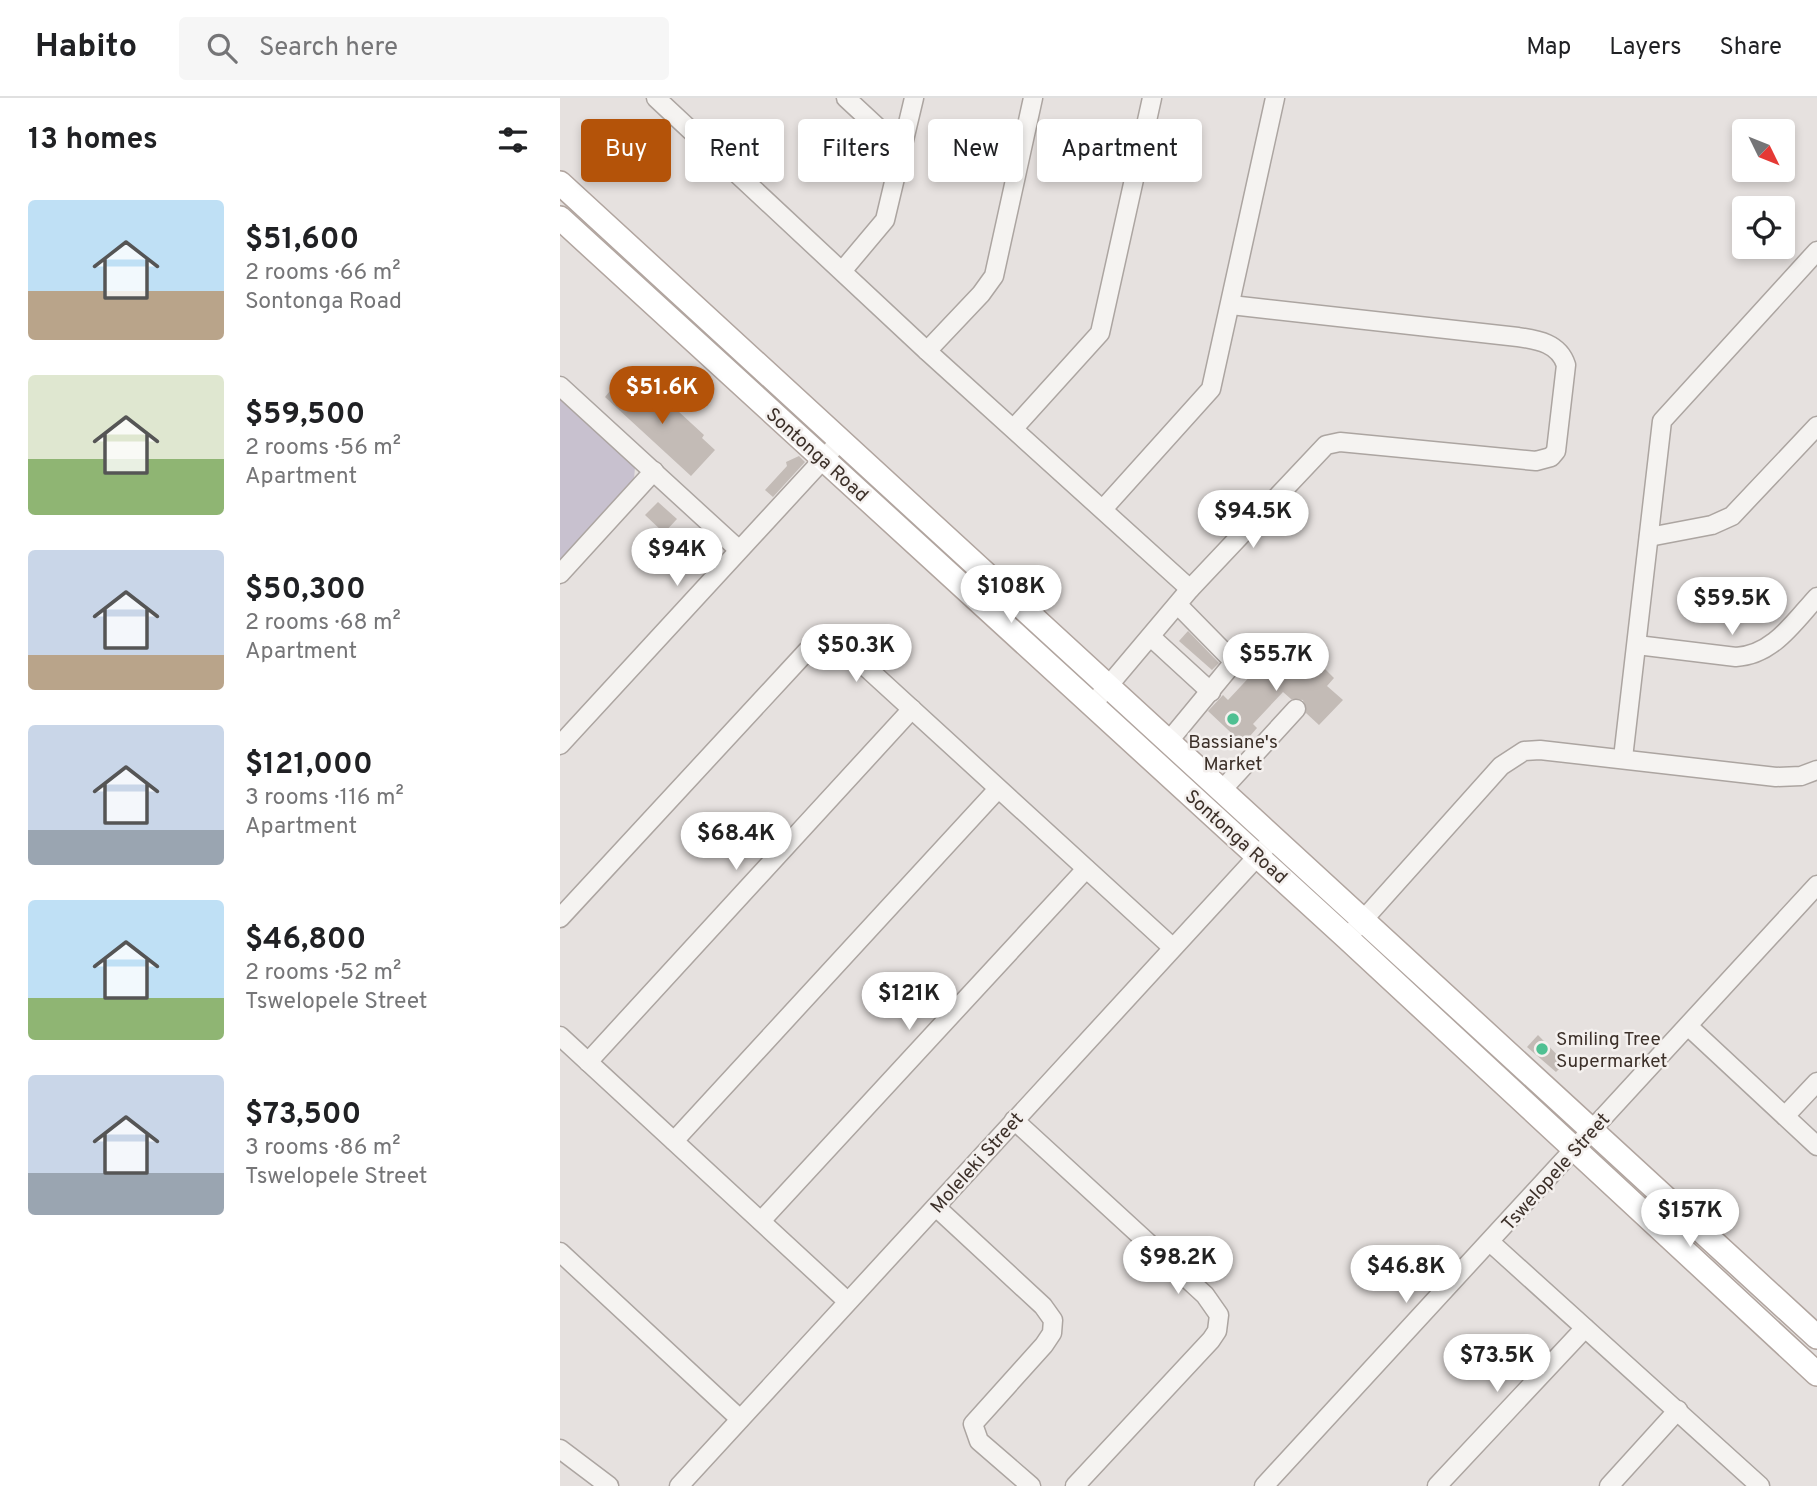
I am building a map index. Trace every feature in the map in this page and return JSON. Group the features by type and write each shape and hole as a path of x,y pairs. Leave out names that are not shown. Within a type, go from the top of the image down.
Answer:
{"main road":[{"name":"Sontonga Road","path":"560,183 1221,791 1266,847 1348,938 1817,1374"},
{"name":"Sontonga Road","path":"560,218 1093,704 1266,847 1364,920 1817,1337"}],"street":[{"path":"656,98 927,351 1190,590"},
{"path":"846,98 869,119"},
{"path":"909,119 914,98"},
{"path":"927,351 981,294 993,276 1033,98"},
{"path":"1014,428 1100,333 1152,98"},
{"path":"1103,509 1207,395 1231,305 1275,98"},
{"path":"843,270 884,224 894,182"},
{"path":"1623,758 1662,421 1817,251"},
{"path":"1093,704 1190,590 1326,445 1340,442 1544,460 1556,451 1566,365 1558,351 1541,341 1231,305"},
{"path":"560,386 738,550"},
{"path":"1649,537 1712,525 1732,516 1817,426"},
{"path":"560,745 841,440"},
{"path":"560,575 654,471"},
{"path":"1637,645 1736,657 1751,655 1772,645 1817,597"},
{"path":"1168,742 1233,667 1234,661 1178,605"},
{"path":"1151,637 1211,692"},
{"path":"560,918 815,644 823,640 838,642 1172,947"},
{"path":"588,1062 912,709"},
{"path":"1221,791 1296,709"},
{"path":"1348,938 1494,774 1515,755 1540,750 1776,776 1801,776 1817,770"},
{"path":"674,1141 998,789"},
{"name":"Moleleki Street","path":"679,1486 846,1300 936,1207 1266,847"},
{"path":"761,1221 1086,869"},
{"name":"Tswelopele Street","path":"1264,1486 1817,885"},
{"path":"1688,1026 1817,1146"},
{"path":"560,1036 846,1300"},
{"path":"1785,1116 1817,1082"},
{"path":"1014,1120 1205,1295 1219,1315 1217,1331 1210,1340 1074,1486"},
{"path":"936,1207 1043,1306 1053,1320 1052,1334 1044,1345 973,1424 979,1441 1031,1486"},
{"path":"1490,1242 1760,1486"},
{"path":"560,1252 740,1419"},
{"path":"1437,1486 1585,1328"},
{"path":"1609,1486 1678,1410"},
{"path":"560,1450 609,1486"}],"shaded area":[{"path":"560,393 635,466 634,481 560,563"}],"building":[{"path":"624,374 658,406 665,409 669,406 678,411 704,435 702,438 715,450 691,476 605,397"},
{"path":"799,456 805,462 773,497 765,490 787,466 786,462"},
{"path":"658,502 677,519 664,533 645,515"},
{"path":"695,536 709,549 696,562 683,550"},
{"path":"1188,631 1219,663 1212,670 1179,641"},
{"path":"1281,643 1312,672 1320,664 1334,678 1327,686 1343,700 1319,725 1306,713 1303,700 1291,699 1283,692 1253,724 1257,728 1243,744 1208,711 1223,695 1228,700"},
{"name":"Smiling Tree Supermarket","path":"1538,1035 1565,1063 1556,1072 1527,1047"}],"place":[{"name":"Bassiane's Market","path":"1233,719"},
{"name":"Smiling Tree Supermarket","path":"1542,1049"}]}
